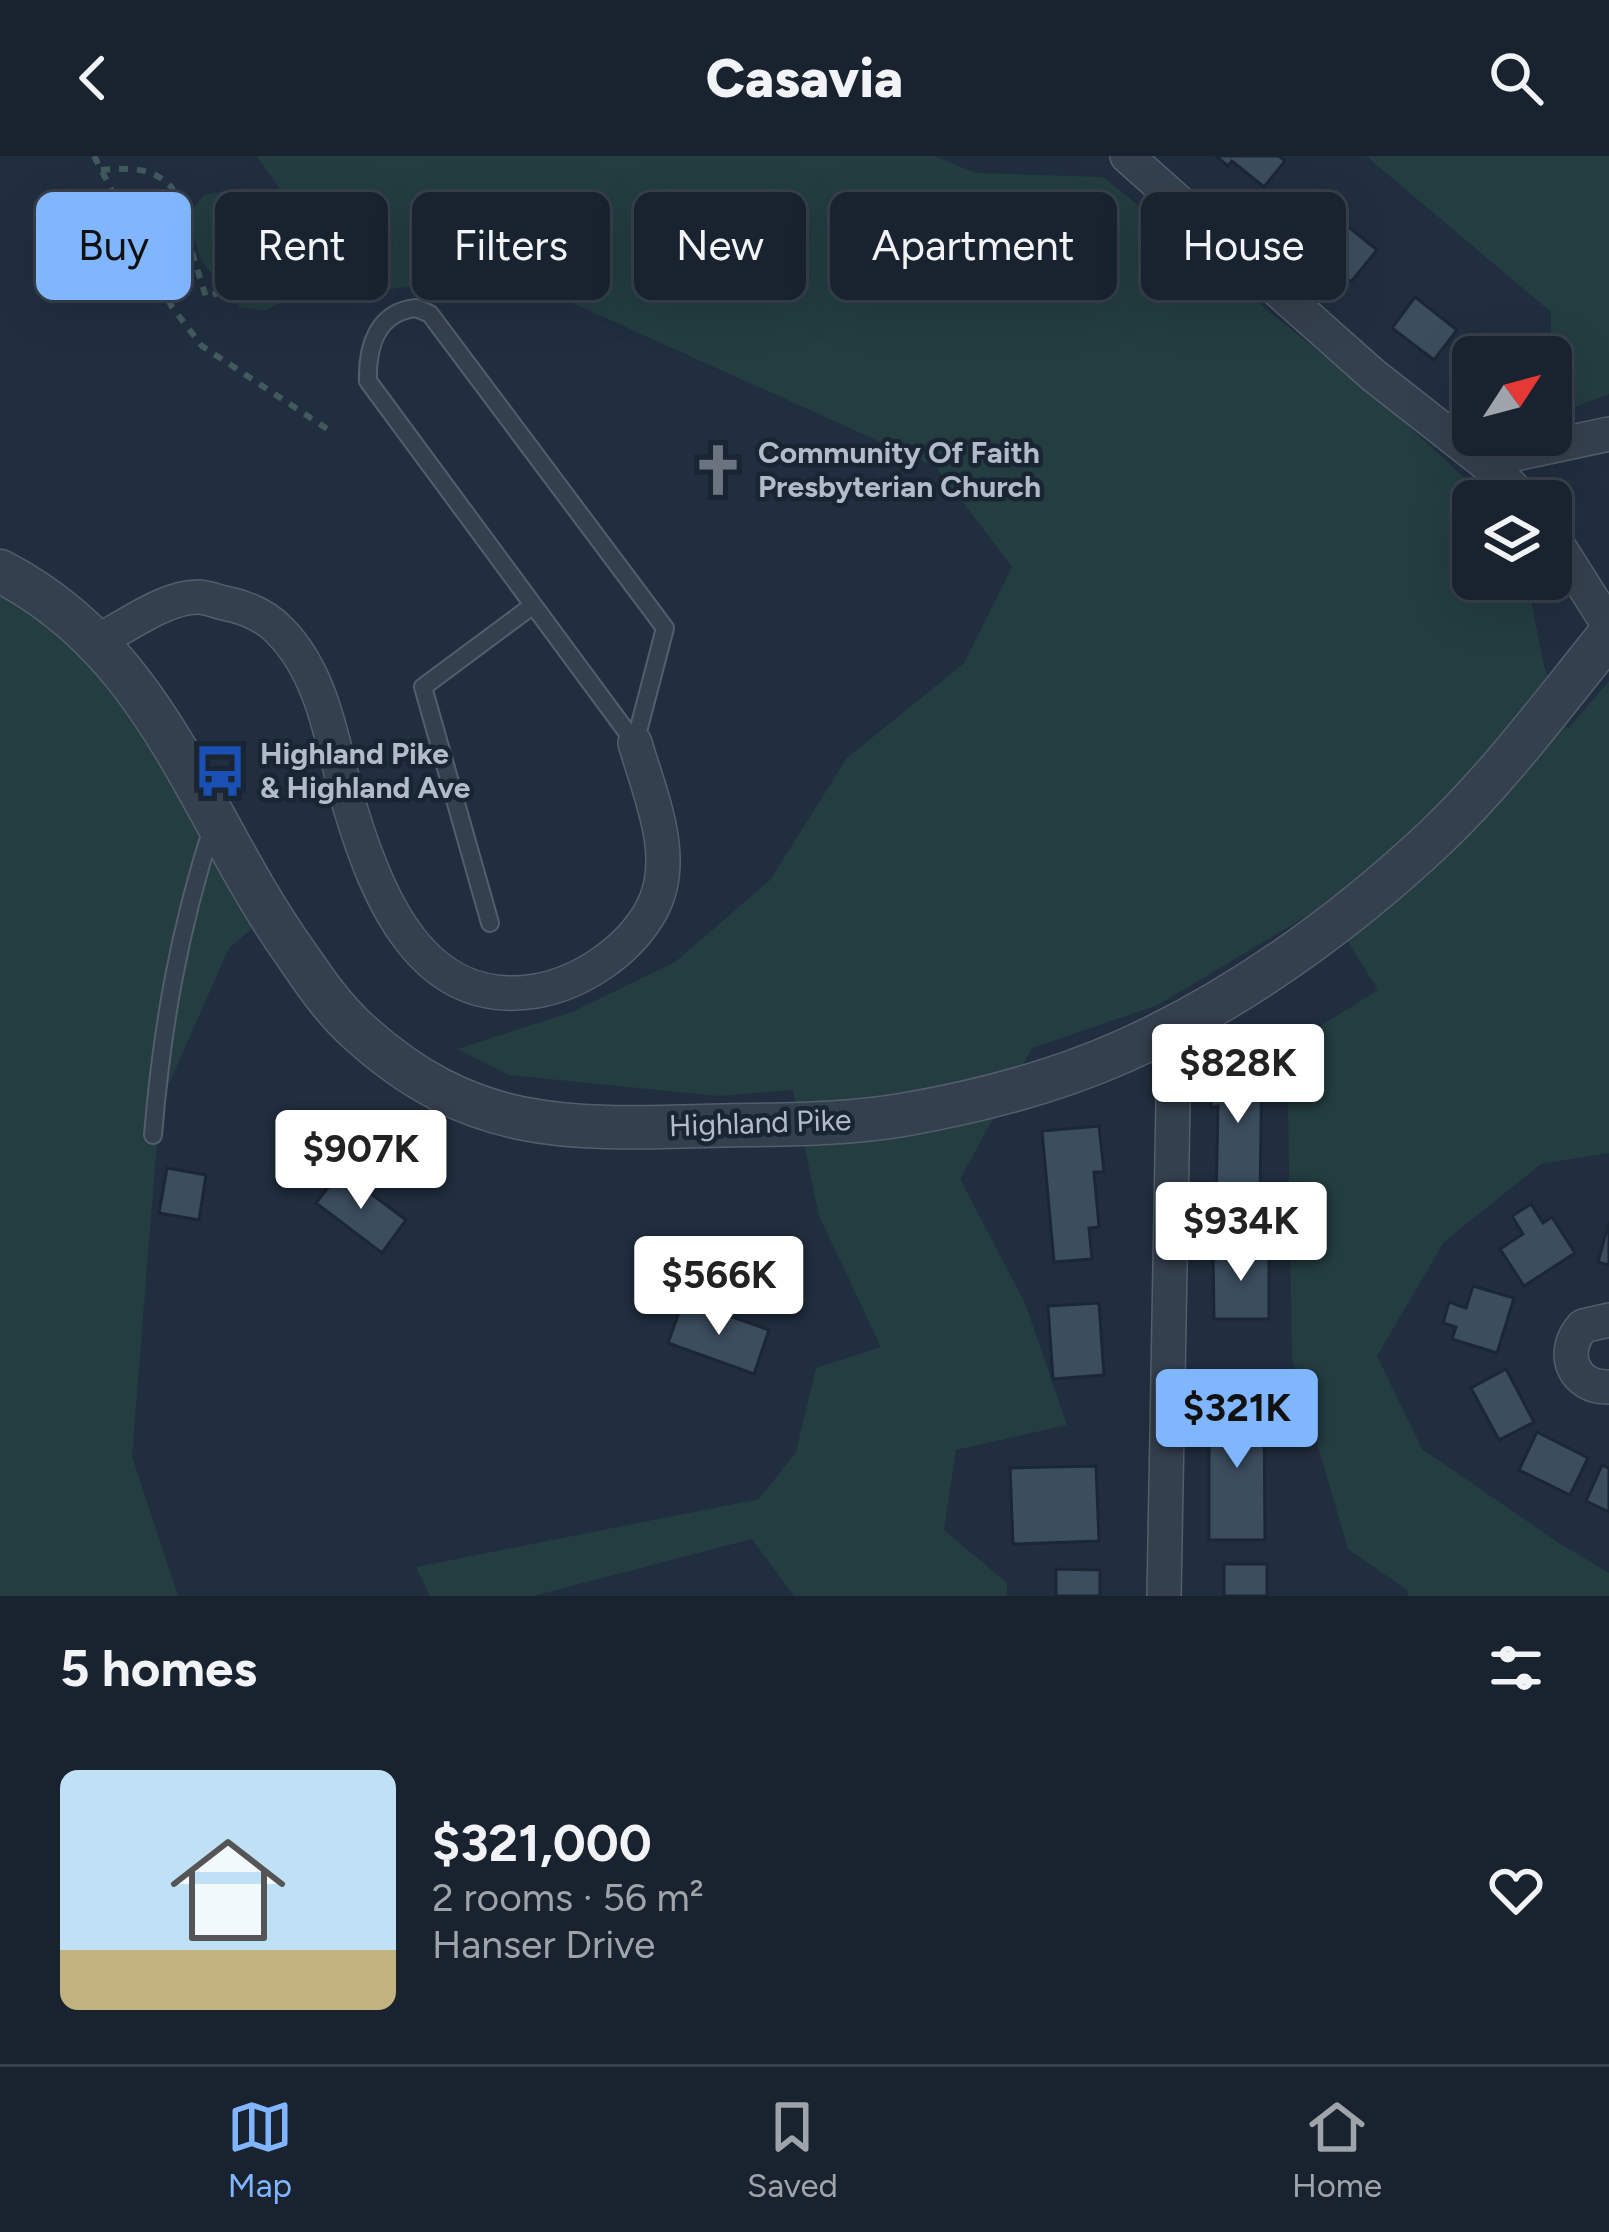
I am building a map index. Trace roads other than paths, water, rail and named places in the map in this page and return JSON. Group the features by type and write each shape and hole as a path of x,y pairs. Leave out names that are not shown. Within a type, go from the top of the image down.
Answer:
{"street":[{"path":"1127,156 1373,375 1503,480"},
{"path":"1483,461 1609,434"},
{"path":"1572,569 1609,630"},
{"name":"Highland Pike","path":"0,572 44,594 124,669 172,737 268,915 333,1005 358,1031 404,1070 476,1108 548,1125 623,1128 814,1124 906,1115 1028,1086 1124,1051 1216,1002 1303,946 1437,836 1496,775 1609,630"},
{"path":"98,641 173,602 198,597 248,608 280,631 303,662 322,705 352,813 394,918 437,971 474,989 509,995 546,989 580,975 636,934 654,906 666,870 635,743"},
{"path":"1164,1596 1173,1102 1167,1028"},
{"path":"1609,1320 1583,1326 1570,1346 1580,1378 1590,1385 1609,1387"}],"lane":[{"path":"416,308 430,314 665,628 635,743 368,381 367,353 377,329 403,310 416,308"},
{"path":"490,923 423,687 532,606"},
{"path":"153,1136 160,1041 176,952 215,818"}],"place":[{"name":"Community Of Faith Presbyterian Church","path":"718,470"},
{"name":"Highland Pike & Highland Ave","path":"220,771"}]}
